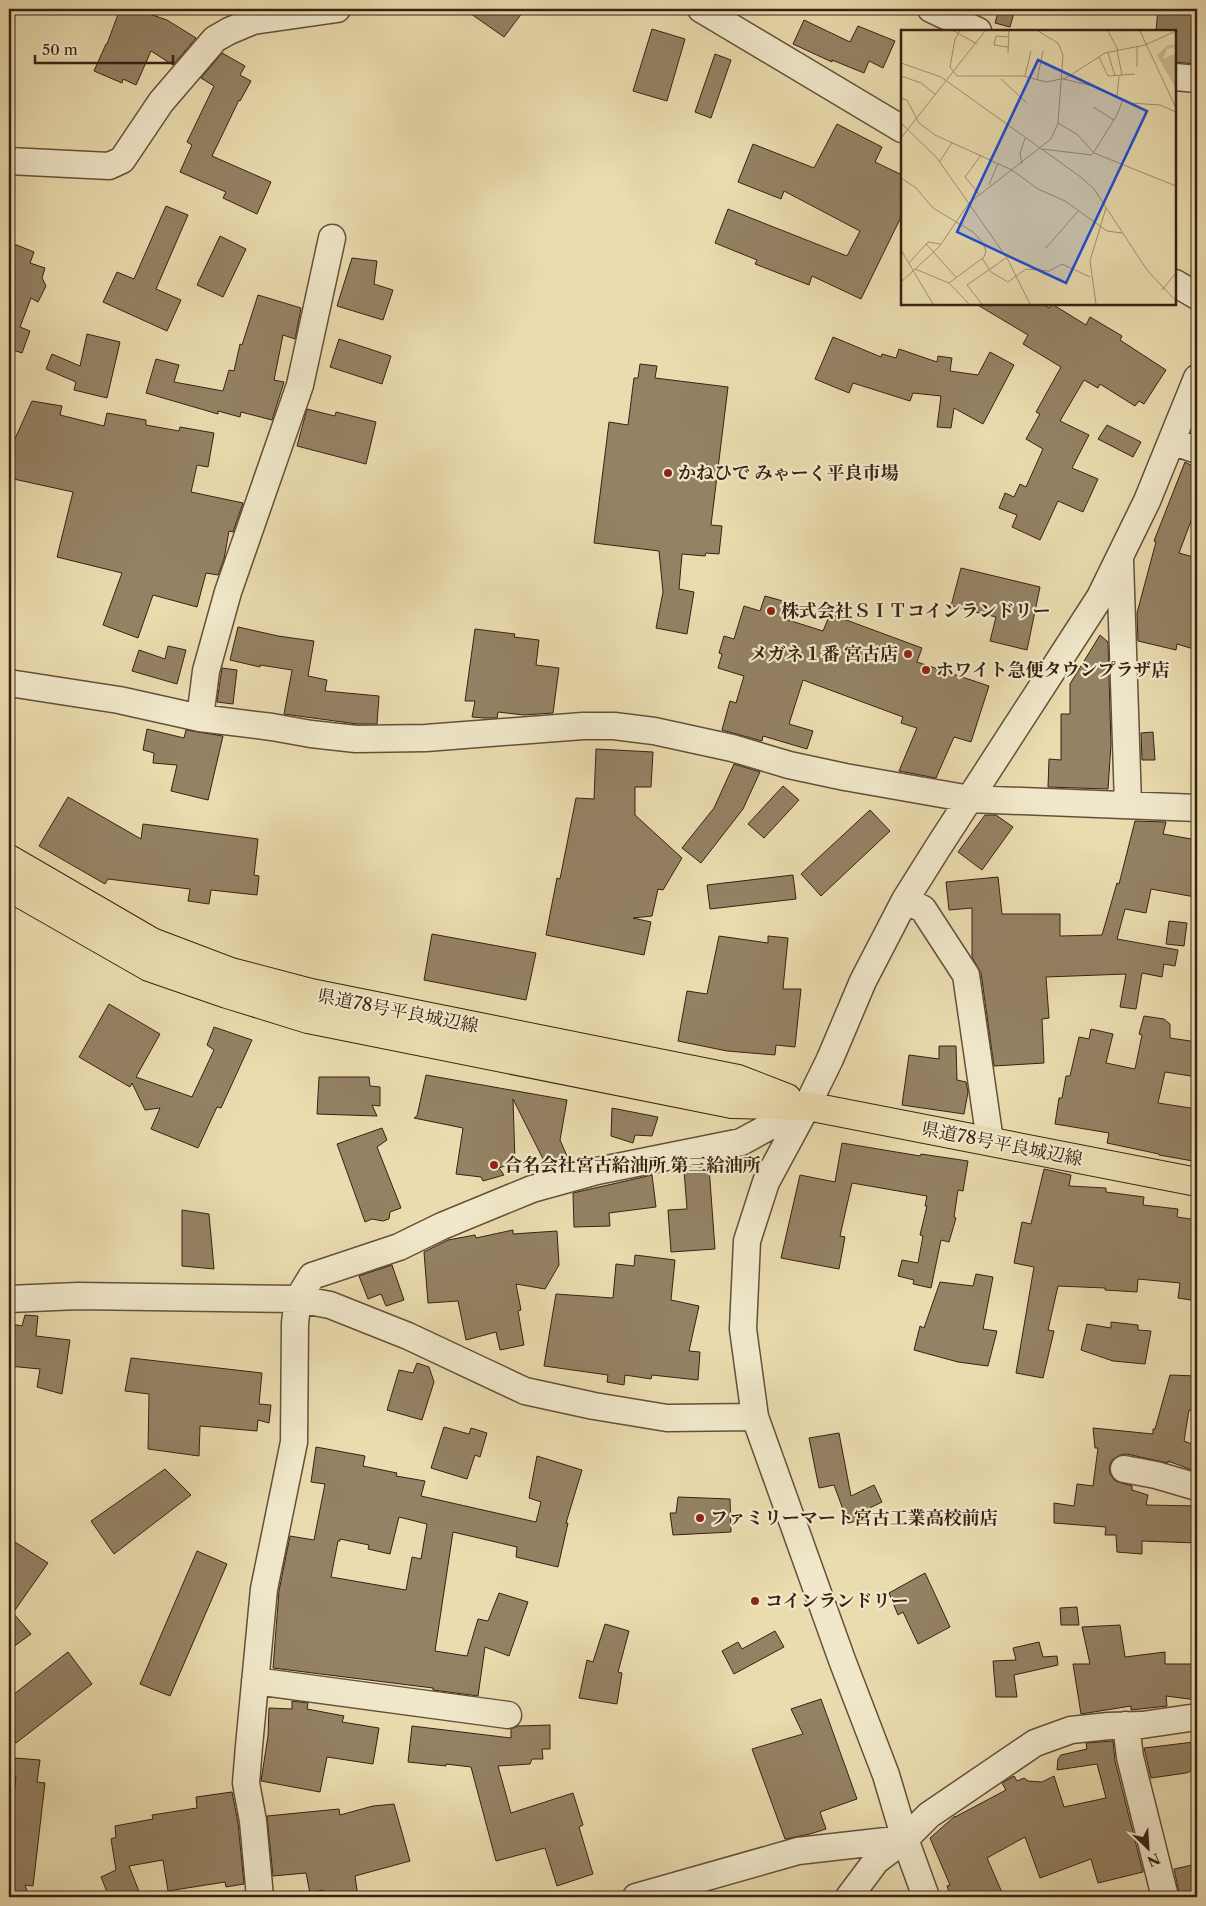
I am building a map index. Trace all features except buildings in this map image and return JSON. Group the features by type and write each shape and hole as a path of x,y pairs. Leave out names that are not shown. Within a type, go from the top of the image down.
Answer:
{"main road":[{"name":"県道78号平良城辺線","path":"9,858 152,942 231,972 311,993 738,1079 807,1106"},
{"name":"県道78号平良城辺線","path":"9,887 149,966 227,994 308,1019 732,1104 807,1106 1197,1182"}],"street":[{"path":"9,161 109,166 122,160 162,102 215,39 229,31 253,22 337,9"},
{"path":"701,9 901,128"},
{"path":"931,9 976,30"},
{"path":"1176,77 1197,79"},
{"path":"200,718 206,671 228,592 300,385 332,238"},
{"path":"1176,284 1197,296"},
{"path":"926,1897 905,1839 886,1775 842,1660 755,1417 748,1379 743,1329 746,1241 766,1182 807,1106 830,1059 863,981 905,900 1100,597 1147,501 1197,378"},
{"path":"1172,441 1197,450"},
{"path":"1120,556 1128,804"},
{"path":"9,683 119,700 200,718 356,739 426,738 583,726 614,726 654,731 732,748 789,765 845,777 970,798 1197,808"},
{"path":"905,900 923,909 966,975 990,1141"},
{"path":"260,1897 253,1821 246,1784 264,1589 294,1442 295,1324 298,1299 312,1276 399,1246 532,1189 597,1171 741,1142 807,1106"},
{"path":"9,1299 78,1296 298,1299 330,1305 408,1336 525,1391 594,1406 667,1418 755,1417"},
{"path":"1124,1469 1156,1475 1197,1487"},
{"path":"255,1681 508,1715"},
{"path":"849,1897 876,1861 905,1839 929,1816 1036,1743 1071,1730 1168,1722 1197,1717"},
{"path":"1126,1725 1130,1757 1165,1897"},
{"path":"651,1895 798,1850 905,1839"}],"place":[{"name":"かねひで みゃーく平良市場","path":"668,473"},
{"name":"株式会社ＳＩＴコインランドリー","path":"771,611"},
{"name":"メガネ１番 宮古店","path":"908,654"},
{"name":"ホワイト急便タウンプラザ店","path":"926,670"},
{"name":"合名会社宮古給油所 第三給油所","path":"494,1165"},
{"name":"ファミリーマート宮古工業高校前店","path":"700,1518"},
{"name":"コインランドリー","path":"755,1601"}]}
